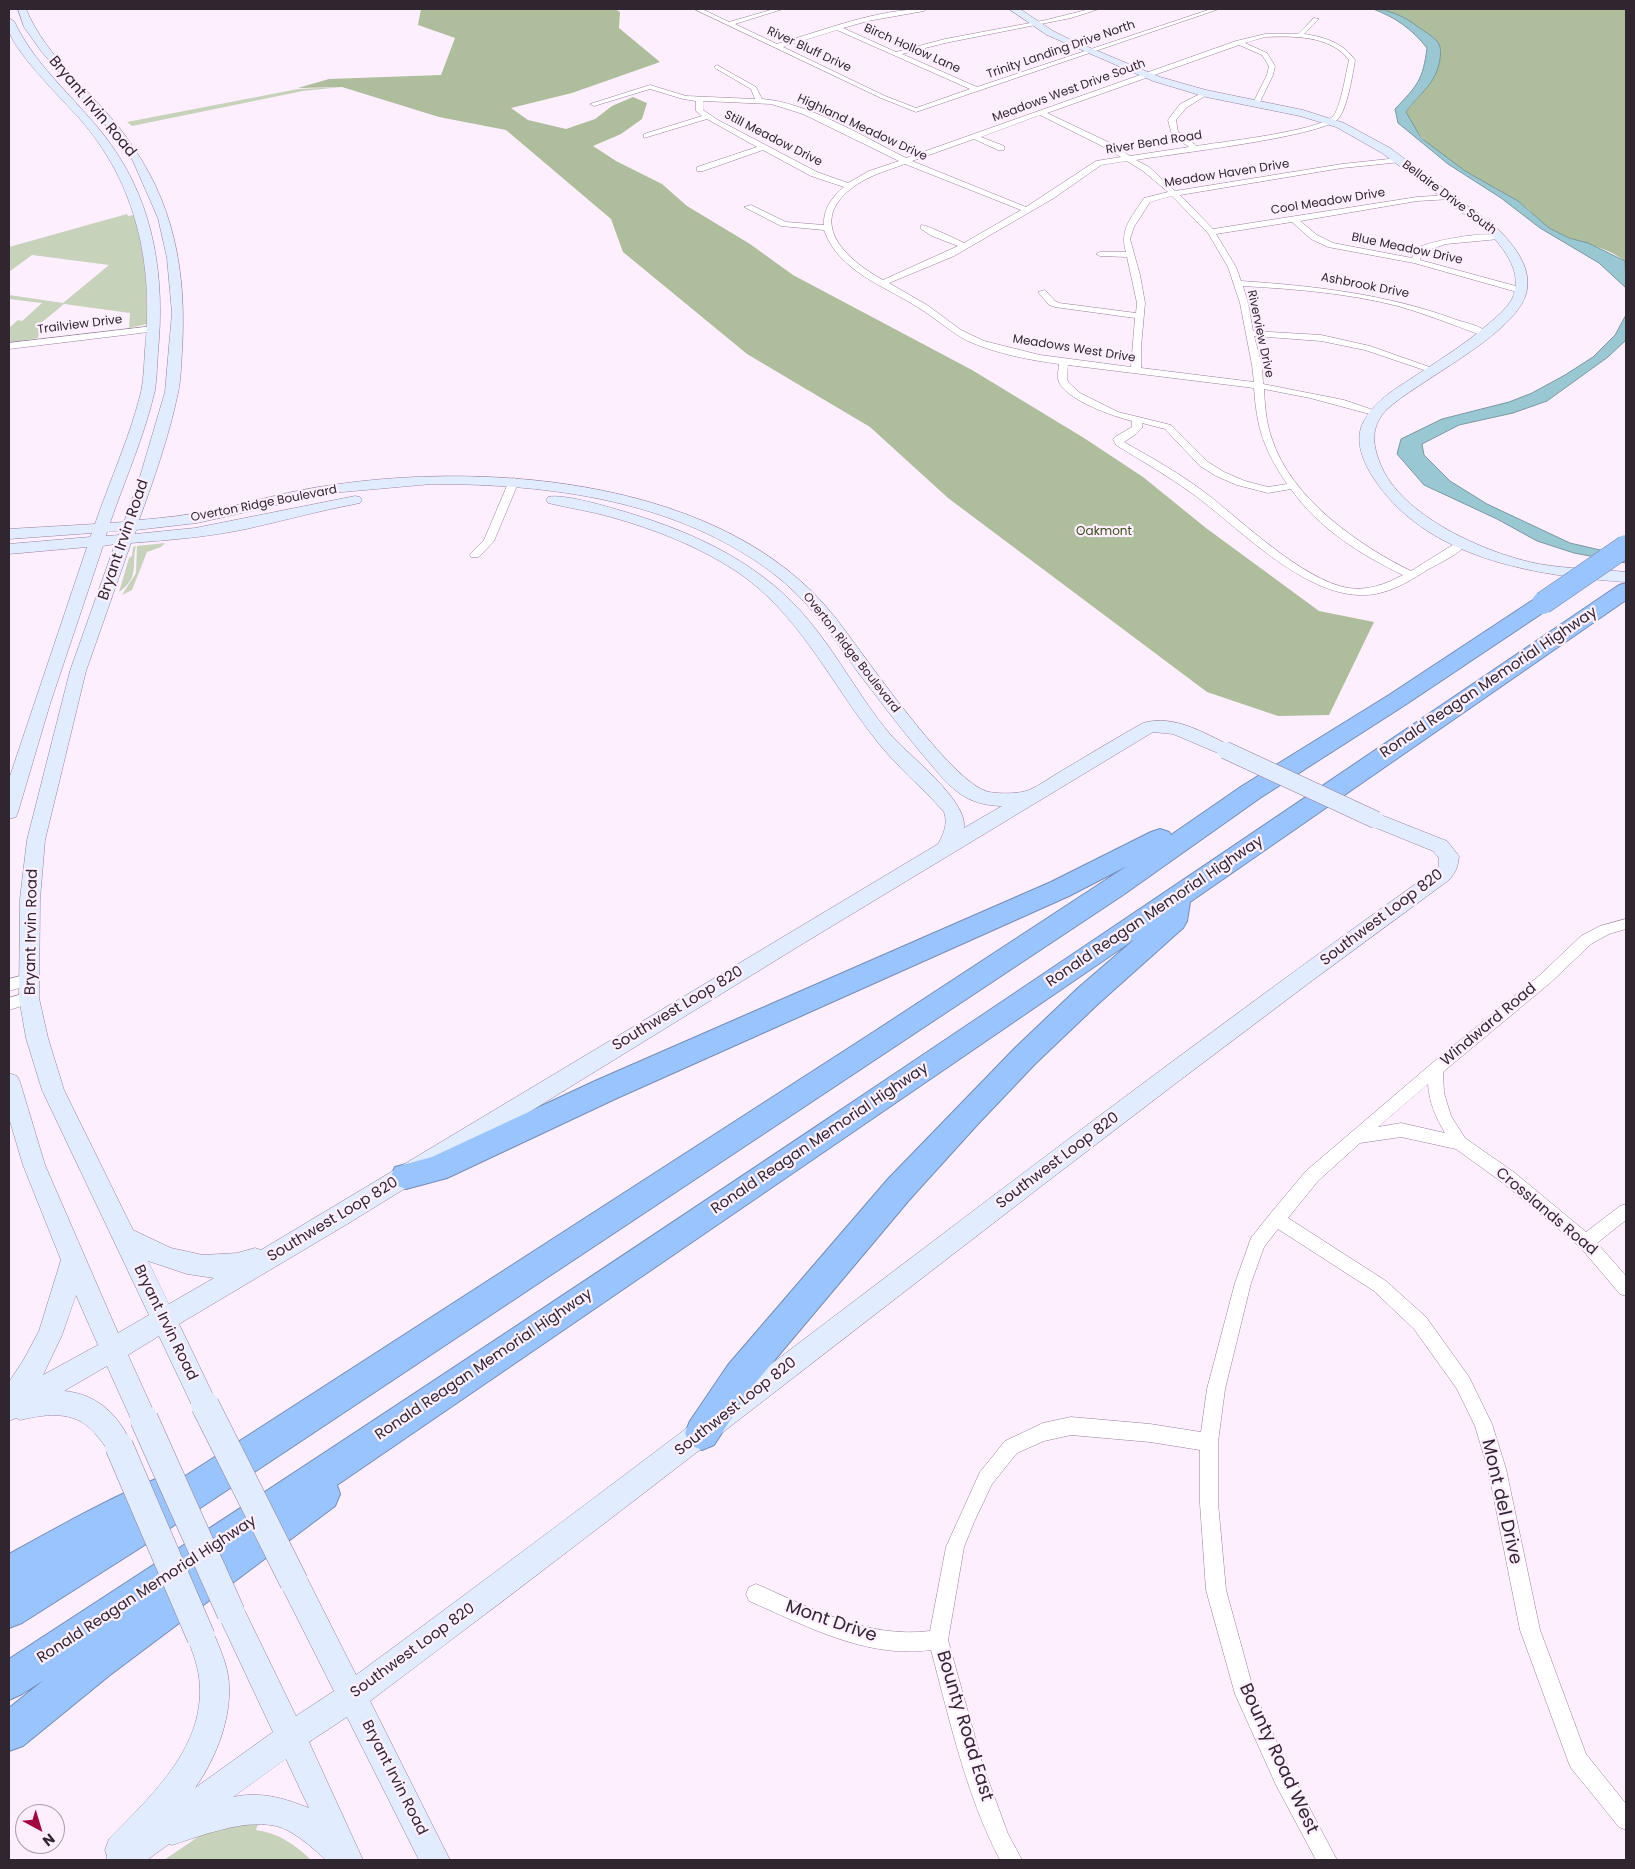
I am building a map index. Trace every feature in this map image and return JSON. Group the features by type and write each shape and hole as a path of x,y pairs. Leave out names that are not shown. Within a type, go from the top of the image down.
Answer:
{"highway":[{"path":"9,1610 956,992 1114,888 1251,792 1397,700 1544,603 1626,546"},
{"name":"Ronald Reagan Memorial Highway","path":"9,1682 237,1532 1178,897 1617,596"},
{"path":"406,1176 436,1169 597,1094 1060,889 1177,829 1225,800 1251,792"},
{"path":"702,1433 740,1376 899,1189 1026,1056 1088,996 1174,921 1178,897"},
{"path":"9,1732 97,1662 328,1490 711,1228 723,1204"},
{"path":"9,1574 122,1511 242,1458"}],"main road":[{"name":"Bryant Irvin Road","path":"22,9 29,27 44,50 119,134 137,160 164,218 174,258 178,313 172,392 146,480 78,671 39,822 22,994 53,1090 163,1321 435,1860"},
{"name":"Bellaire Drive South","path":"1014,9 1058,38 1147,75 1206,93 1257,103 1330,122 1368,139 1499,237 1510,249 1520,267 1518,299 1508,314 1484,333 1388,401 1377,413 1366,432 1367,449 1387,489 1434,529 1463,543 1516,562 1559,572 1626,577"},
{"name":"Bryant Irvin Road","path":"9,812 28,748 129,453 148,389 155,299 151,256 141,216 121,168 87,120 35,62 11,25"},
{"path":"11,25 29,27"},
{"path":"35,62 49,69 63,72"},
{"path":"43,71 72,81"},
{"path":"153,276 176,285"},
{"path":"155,299 176,285"},
{"path":"154,329 178,313"},
{"path":"154,329 164,332 176,340"},
{"path":"138,423 164,420"},
{"name":"Overton Ridge Boulevard","path":"511,487 595,507 664,528 726,560 762,584 792,610 882,736 951,808 956,816 957,824 946,847"},
{"name":"Overton Ridge Boulevard","path":"9,534 100,534 127,532 173,536 223,528 333,496 429,494 511,487 614,496 678,517 726,538 774,566 807,595 838,632 923,743 962,785 983,797 996,800 1028,798"},
{"path":"664,528 678,517"},
{"name":"Overton Ridge Boulevard","path":"9,548 100,534"},
{"path":"812,636 838,632"},
{"name":"Southwest Loop 820","path":"9,1409 294,1244 946,847 1137,733 1157,724 1173,727 1376,820 1440,846 1449,856 1448,868 1442,875 1335,952 891,1286 540,1558 352,1696 121,1860"},
{"path":"9,1082 34,1165 73,1260 231,1613 292,1737 348,1860"},
{"path":"123,1237 159,1256 177,1262 213,1266 244,1263 294,1244"},
{"path":"9,1402 23,1384 48,1342 56,1324 73,1260"},
{"path":"9,1409 32,1404 55,1403 77,1406 95,1414 108,1428 119,1446 209,1657 214,1680 213,1702 208,1729 199,1754 187,1777 110,1860"},
{"path":"156,1836 234,1811 266,1808 307,1824 348,1860"}],"street":[{"name":"River Bluff Drive","path":"697,9 913,109"},
{"path":"729,24 780,9"},
{"path":"776,46 867,19 924,9"},
{"path":"896,54 940,41 1067,18 1096,9"},
{"name":"Trinity Landing Drive North","path":"913,109 921,109 1216,9"},
{"path":"1316,19 1302,31 1300,36 1337,46 1347,52 1352,60 1340,112 1330,122"},
{"name":"Birch Hollow Lane","path":"837,28 977,90"},
{"name":"Meadows West Drive South","path":"849,186 862,178 906,161 1238,42 1266,35 1300,36"},
{"path":"1238,42 1265,54 1272,66 1270,75 1257,103"},
{"path":"717,67 754,88 759,100"},
{"name":"Highland Meadow Drive","path":"594,104 650,87 674,96 699,100 759,100 784,104 806,112 956,184 1027,210"},
{"path":"1194,147 1175,133 1172,120 1182,106 1206,93"},
{"name":"Still Meadow Drive","path":"699,100 700,111 707,117 814,174 849,186"},
{"name":"Riverview Drive","path":"1041,113 1105,144 1157,177 1175,193 1211,232 1224,252 1244,304 1248,333 1257,365 1259,387"},
{"path":"647,136 707,117"},
{"name":"River Bend Road","path":"882,283 951,254 1027,210 1094,165 1194,147 1286,134 1330,122"},
{"path":"975,137 1001,148"},
{"path":"700,170 764,147"},
{"name":"Meadow Haven Drive","path":"1136,371 1136,347 1141,303 1126,236 1144,203 1152,198 1175,193 1342,166 1398,160"},
{"path":"748,207 784,224 827,228 829,209 849,186"},
{"name":"Cool Meadow Drive","path":"1211,232 1417,199 1448,197"},
{"name":"Blue Meadow Drive","path":"1294,220 1314,237 1331,245 1416,261 1520,290"},
{"path":"924,227 935,234 965,246"},
{"name":"Meadows West Drive","path":"827,228 832,244 840,254 861,271 925,308 954,331 970,339 1013,353 1064,362 1259,387 1342,401 1377,413"},
{"path":"1416,261 1417,254 1425,247 1463,239 1499,237"},
{"path":"1100,254 1130,255"},
{"name":"Ashbrook Drive","path":"1237,283 1333,291 1387,301 1435,315 1484,333"},
{"path":"1042,292 1052,303 1058,305 1140,316"},
{"name":"Trailview Drive","path":"9,346 154,329"},
{"path":"1248,333 1321,338 1396,356 1433,370"},
{"path":"1064,362 1062,378 1068,389 1094,405 1115,414 1168,427 1204,464 1220,474 1241,483 1268,490 1294,486"},
{"path":"1259,387 1261,416 1267,440 1276,460 1312,510 1376,558 1411,575"},
{"path":"1137,420 1137,428 1118,439 1119,443 1190,488 1268,549 1329,586 1363,592 1380,589 1411,575 1463,543"},
{"path":"475,555 489,541 511,487"},
{"name":"Windward Road","path":"1358,1137 1435,1069 1545,979 1586,940 1605,930 1626,924"},
{"path":"9,985 22,994"},
{"name":"Crosslands Road","path":"1435,1069 1436,1093 1444,1118 1460,1143 1509,1178 1586,1242 1626,1288"},
{"name":"Crosslands Road","path":"1358,1137 1400,1130 1460,1143"},
{"name":"Bounty Road West","path":"1327,1860 1283,1778 1245,1694 1216,1590 1209,1503 1209,1442 1216,1390 1243,1283 1257,1243 1312,1176 1358,1137"},
{"path":"1586,1242 1626,1211"},
{"name":"Mont del Drive","path":"1276,1218 1380,1286 1420,1323 1463,1382 1483,1424 1497,1469 1530,1630 1578,1761 1626,1820"},
{"name":"Bounty Road East","path":"1011,1860 1000,1839 973,1766 938,1640 955,1546 986,1478 1011,1447 1043,1432 1071,1426 1150,1433 1209,1442"},
{"name":"Mont Drive","path":"756,1594 819,1621 872,1638 906,1643 938,1640"}],"green space":[{"name":"Oakmont","path":"421,9 615,9 620,12 619,28 660,62 572,93 511,108 528,120 566,129 595,119 612,106 633,97 647,103 642,119 621,134 593,146 616,161 662,184 687,206 750,244 793,275 972,370 1084,438 1143,477 1206,528 1319,611 1374,622 1329,715 1278,716 1207,692 948,498 870,427 747,354 623,252 611,219 506,130 439,117 342,87 298,88 329,79 441,75 455,38 418,25"},
{"path":"1383,9 1626,9 1626,262 1608,251 1568,238 1549,228 1522,204 1470,175 1425,141 1414,127 1406,112 1421,94 1441,51 1399,16"},
{"path":"342,87 303,91 132,126 127,122 298,89"},
{"path":"127,214 128,216 134,215 141,243 146,282 147,324 129,328 130,313 64,304 41,323 38,338 9,343 9,328 18,320 22,321 42,303 9,299 9,295 63,303 109,265 32,255 9,272 9,247"},
{"path":"165,543 161,547 147,552 132,590 122,595 136,573 137,546"},
{"path":"136,546 134,571 126,587 119,592 129,558 132,556 133,547"},
{"path":"255,1819 258,1824 256,1830 286,1840 311,1860 164,1860 201,1835"}],"water":[{"path":"1373,9 1391,12 1413,23 1430,35 1439,45 1441,52 1435,75 1427,88 1406,112 1421,138 1465,171 1518,201 1549,228 1569,238 1588,243 1625,261 1626,288 1599,263 1540,228 1501,198 1448,164 1398,123 1395,109 1418,82 1427,48 1403,24"},
{"path":"1626,315 1626,340 1608,357 1547,401 1513,413 1459,425 1422,444 1424,455 1450,481 1487,504 1570,543 1626,556 1626,563 1574,553 1537,541 1497,519 1424,485 1397,454 1401,439 1442,419 1509,402 1532,393 1565,375 1593,357 1615,335"}]}
